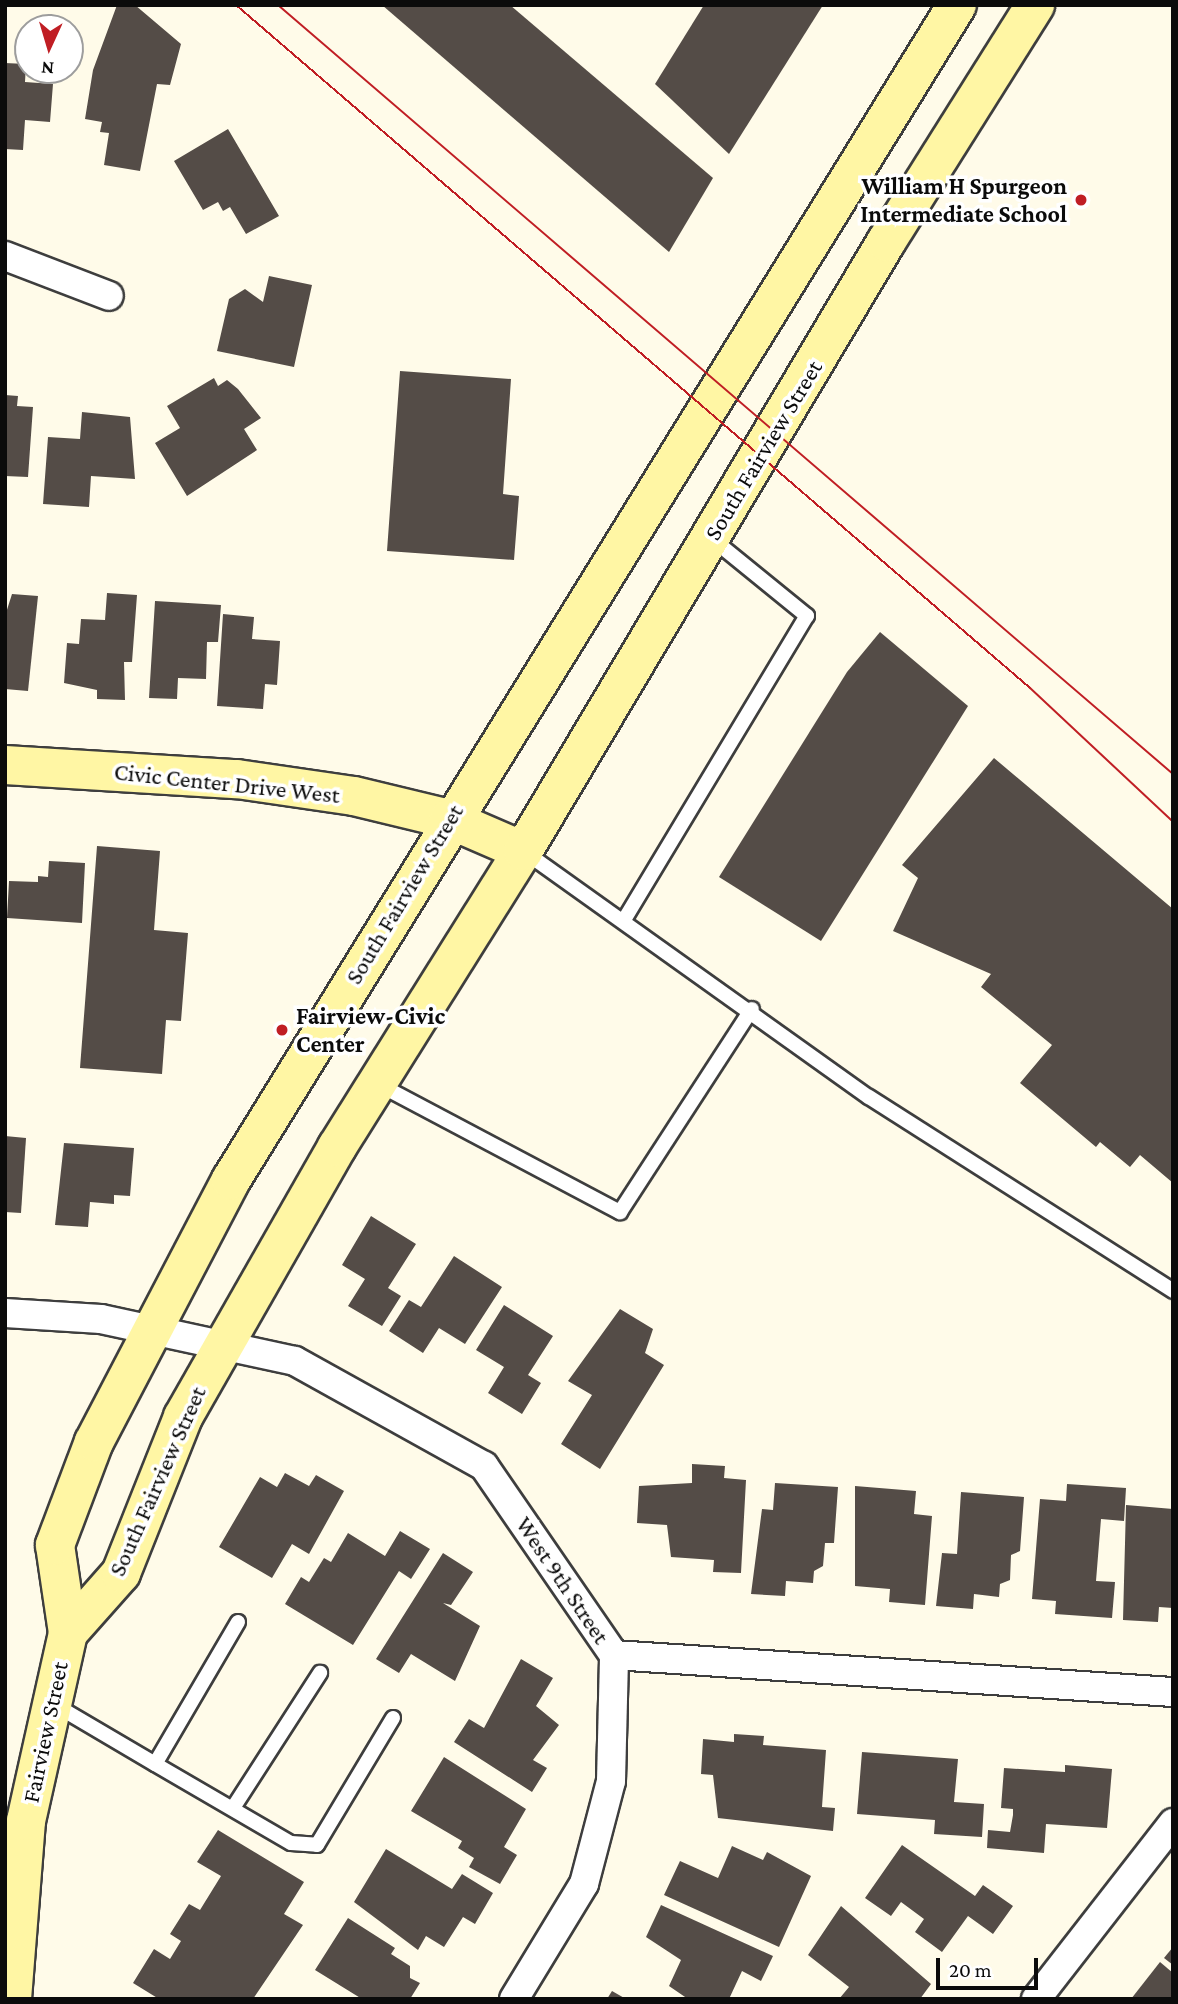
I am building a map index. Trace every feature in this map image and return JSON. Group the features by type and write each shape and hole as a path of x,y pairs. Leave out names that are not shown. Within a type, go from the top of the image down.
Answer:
{"main road":[{"name":"South Fairview Street","path":"68,1633 55,1545 94,1442 149,1327 449,819 957,5"},
{"name":"South Fairview Street","path":"68,1633 121,1573 157,1476 224,1342 377,1083 523,851 1035,5"},
{"name":"Civic Center Drive West","path":"5,765 237,779 354,796 449,819 523,851"},
{"name":"Fairview Street","path":"12,1999 26,1821 50,1703 68,1633"}],"street":[{"path":"5,256 109,296"},
{"name":"West 9th Street","path":"5,1313 149,1327 295,1360 484,1466 614,1655 1173,1692"},
{"path":"514,1999 584,1884 611,1781 614,1655"},
{"path":"1035,1999 1173,1824"}],"lane":[{"path":"624,920 807,616 711,537"},
{"path":"523,851 752,1009 869,1097 1173,1292"},
{"path":"377,1083 620,1212 752,1009"},
{"path":"155,1764 237,1622"},
{"path":"233,1808 320,1673"},
{"path":"50,1703 291,1843 317,1844 393,1718"}],"building":[{"path":"117,5 135,5 181,44 170,85 157,84 140,171 104,165 109,133 100,132 102,122 85,119 93,70"},
{"path":"382,5 510,5 713,178 669,252"},
{"path":"704,5 823,5 729,154 655,84"},
{"path":"5,63 14,63 14,84 53,84 50,122 25,120 23,150 5,149"},
{"path":"228,129 279,216 246,234 230,207 223,211 218,202 203,210 174,161"},
{"path":"269,276 312,285 294,367 217,351 229,299 245,289 263,302"},
{"path":"400,371 511,379 503,494 519,496 514,560 387,551"},
{"path":"214,378 218,386 227,380 238,389 261,418 244,429 257,450 187,496 155,443 180,428 167,406"},
{"path":"5,395 18,396 17,406 33,407 28,477 5,476"},
{"path":"82,412 130,417 135,479 91,476 89,507 43,504 48,437 80,439"},
{"path":"107,593 137,595 132,662 124,662 125,700 97,699 97,690 64,683 67,643 79,644 81,619 105,620"},
{"path":"12,594 38,596 28,691 5,689 5,616"},
{"path":"155,601 221,605 218,642 207,642 206,679 178,678 177,699 149,698"},
{"path":"223,614 254,617 252,639 280,641 277,685 265,684 263,709 217,706"},
{"path":"880,632 968,706 821,941 719,877 847,672"},
{"path":"994,758 1173,909 1173,1183 1140,1155 1130,1167 1100,1142 1096,1147 1020,1083 1052,1045 981,987 991,974 893,931 918,878 902,865"},
{"path":"97,846 160,851 154,930 188,933 181,1021 166,1020 162,1074 80,1068"},
{"path":"49,861 85,863 82,923 7,918 9,881 38,882 38,876 48,877"},
{"path":"5,1136 26,1138 21,1213 5,1212"},
{"path":"64,1143 134,1148 130,1196 114,1195 114,1204 90,1202 88,1227 55,1225"},
{"path":"371,1216 416,1244 388,1288 401,1296 382,1326 348,1306 365,1279 342,1265"},
{"path":"454,1256 502,1287 465,1344 439,1328 423,1353 389,1331 409,1300 421,1307"},
{"path":"504,1305 553,1336 528,1375 541,1383 522,1414 488,1393 504,1367 476,1350"},
{"path":"620,1309 653,1329 645,1353 664,1365 600,1469 561,1444 592,1395 568,1381"},
{"path":"692,1464 725,1466 724,1478 746,1480 741,1573 713,1572 714,1560 671,1557 667,1525 637,1523 639,1486 692,1483"},
{"path":"285,1473 309,1486 316,1475 344,1491 309,1554 292,1544 272,1578 219,1547 260,1477 277,1487"},
{"path":"775,1483 838,1487 834,1543 825,1543 823,1566 814,1571 813,1583 786,1581 785,1596 751,1594 762,1509 773,1510"},
{"path":"1067,1484 1126,1488 1124,1521 1101,1519 1096,1581 1115,1582 1112,1618 1055,1614 1056,1601 1032,1599 1040,1499 1066,1501"},
{"path":"855,1486 916,1491 914,1514 932,1516 925,1605 889,1602 890,1589 855,1586"},
{"path":"961,1492 1024,1497 1020,1551 1011,1555 1010,1580 1000,1584 999,1597 974,1594 973,1609 936,1606 942,1553 957,1554"},
{"path":"1126,1505 1173,1509 1173,1608 1159,1607 1158,1622 1123,1620"},
{"path":"400,1531 430,1549 411,1579 399,1571 353,1645 285,1604 301,1577 309,1582 324,1558 331,1562 348,1533 385,1556"},
{"path":"443,1553 473,1572 451,1605 443,1603 480,1626 455,1681 411,1654 399,1673 376,1659"},
{"path":"521,1659 553,1678 536,1706 559,1725 533,1760 547,1768 532,1792 454,1742 469,1719 484,1728"},
{"path":"734,1734 764,1736 763,1745 826,1750 822,1807 835,1808 833,1831 718,1818 713,1775 701,1774 703,1739 734,1742"},
{"path":"862,1752 958,1759 954,1802 984,1804 982,1837 934,1834 935,1820 857,1814"},
{"path":"444,1757 526,1809 504,1847 517,1855 500,1884 469,1867 474,1858 458,1848 462,1841 411,1811"},
{"path":"1065,1765 1112,1769 1107,1828 1046,1824 1044,1853 987,1848 988,1830 1010,1832 1013,1809 1001,1808 1004,1768 1065,1772"},
{"path":"218,1830 304,1882 284,1914 303,1925 253,1999 159,1999 133,1983 154,1949 170,1959 181,1941 170,1934 189,1904 200,1910 221,1876 197,1862"},
{"path":"902,1845 975,1896 983,1885 1013,1906 993,1934 968,1916 942,1952 915,1932 924,1919 901,1902 891,1916 865,1898"},
{"path":"732,1846 763,1860 767,1852 811,1876 779,1947 664,1895 680,1861 718,1878"},
{"path":"386,1849 452,1889 462,1874 493,1893 475,1924 463,1917 444,1947 426,1936 418,1950 354,1902"},
{"path":"661,1905 773,1956 761,1981 742,1971 729,1999 688,1999 669,1986 681,1960 646,1937"},
{"path":"841,1906 931,1984 920,1999 839,1999 849,1987 808,1955"},
{"path":"348,1918 395,1948 391,1954 410,1966 410,1978 420,1983 410,1999 362,1999 315,1970"},
{"path":"1173,1947 1173,1965 1164,1958"},
{"path":"1160,1962 1173,1973 1173,1999 1131,1999"},
{"path":"612,1991 626,1999 607,1999"}],"tram line":[{"path":"236,5 1030,688 1173,822"},
{"path":"278,5 1173,774"}],"place":[{"name":"William H Spurgeon Intermediate School","path":"1081,200"},
{"name":"Fairview-Civic Center","path":"282,1030"}]}
